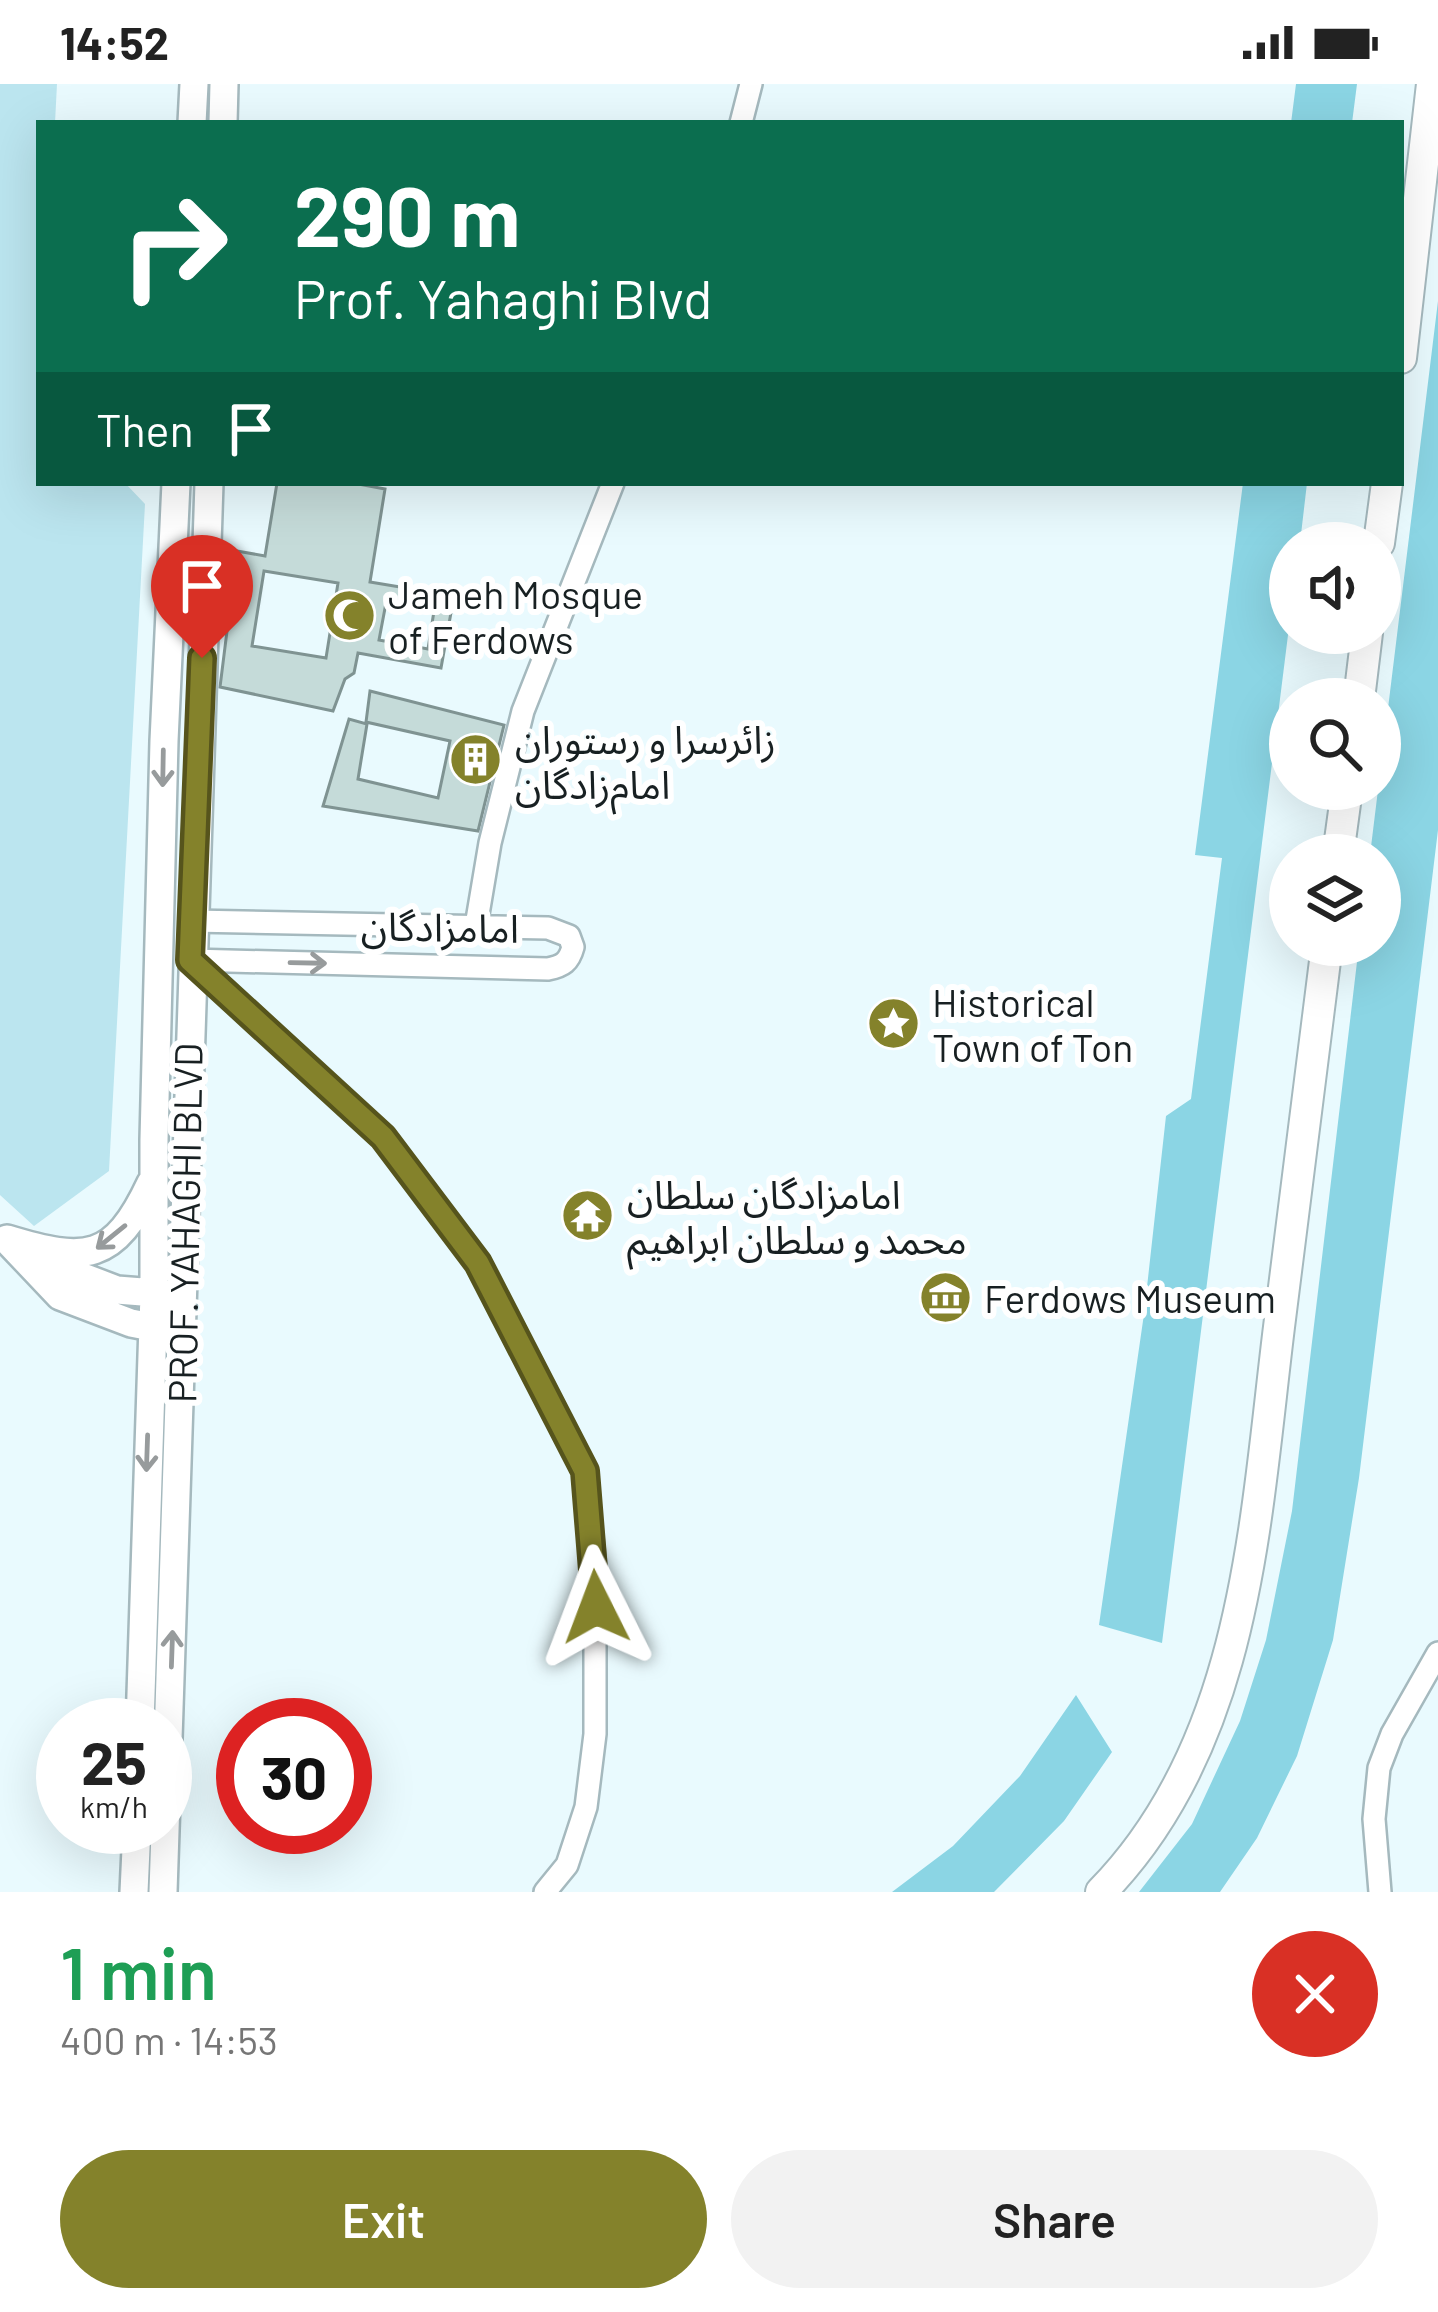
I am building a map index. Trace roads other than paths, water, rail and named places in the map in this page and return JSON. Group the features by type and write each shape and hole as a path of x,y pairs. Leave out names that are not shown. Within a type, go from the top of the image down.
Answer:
{"highway":[{"path":"1404,331 1432,84"},
{"path":"1382,522 1387,486"},
{"path":"1101,1892 1120,1874 1189,1762 1214,1707 1235,1635 1261,1473 1324,966"}],"main road":[{"path":"193,120 194,84"},
{"path":"223,120 224,84"},
{"name":"PROF. YAHAGHI BLVD","path":"141,1698 149,1393 142,1326 154,1140 176,486"},
{"name":"PROF. YAHAGHI BLVD","path":"163,1892 208,486"},
{"path":"9,1242 55,1254 90,1253 111,1243 136,1214 151,1182 154,1140 187,1139"},
{"path":"9,1242 97,1283 184,1295"},
{"path":"9,1242 60,1296 124,1332 141,1358 149,1393"},
{"path":"60,1296 142,1326 183,1330"},
{"path":"134,1892 135,1854"}],"street":[{"path":"742,120 751,84"},
{"path":"476,926 490,844 524,712 612,486"},
{"name":"امامزادگان","path":"190,960 548,969 561,966 573,947 558,929 192,921"},
{"path":"190,960 383,1137 478,1263 585,1471 596,1587 595,1734 586,1807 567,1865 545,1892"},
{"path":"1380,1892 1374,1820 1379,1768 1392,1734 1438,1653"}],"place":[{"name":"Jameh Mosque of Ferdows","path":"349,615"},
{"name":"زائرسرا و رستوران امام‌زادگان","path":"476,760"},
{"name":"Historical Town of Ton","path":"893,1023"},
{"name":"امامزادگان سلطان محمد و سلطان ابراهیم","path":"588,1215"},
{"name":"Ferdows Museum","path":"945,1297"}]}
